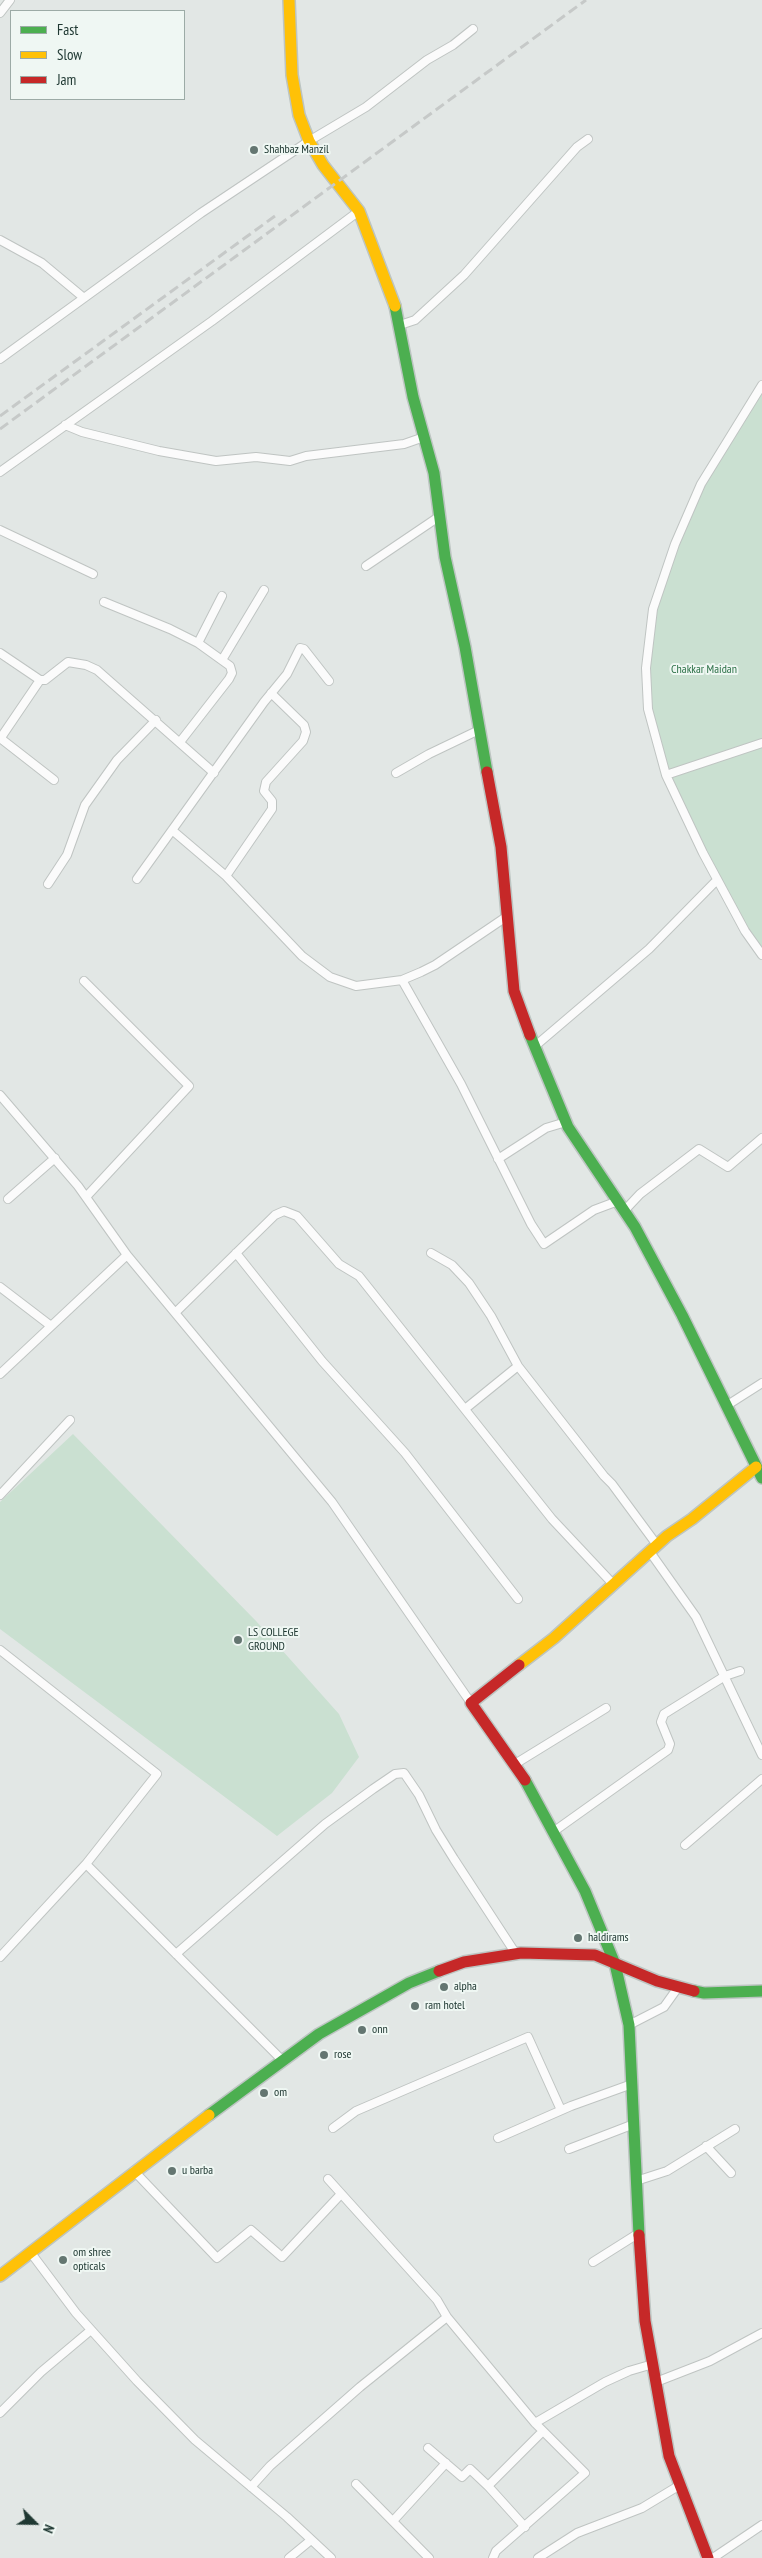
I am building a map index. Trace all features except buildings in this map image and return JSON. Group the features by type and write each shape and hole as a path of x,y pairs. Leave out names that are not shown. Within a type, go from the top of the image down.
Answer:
{"street":[{"path":"0,13 10,0"},
{"path":"289,0 292,75 299,115 323,165 359,211 400,325 414,397 434,473 445,556 501,847 514,991 534,1047 566,1122 618,1201 682,1315 760,1474 653,1549 554,1638 471,1703"},
{"path":"0,359 201,213 310,141 366,107 427,60 453,45 473,29"},
{"path":"400,325 415,320 464,275 577,147 588,139"},
{"path":"0,472 212,321 359,211"},
{"path":"0,240 42,263 84,298"},
{"path":"762,385 701,484 675,544 653,609 646,668 648,709 666,775 717,880 745,931 762,955"},
{"path":"65,425 82,432 159,451 216,461 256,456 290,461 306,456 404,444 424,437"},
{"path":"366,566 440,516"},
{"path":"0,530 12,534 93,574"},
{"path":"222,660 264,590"},
{"path":"198,643 222,596"},
{"path":"104,602 170,628 198,643 230,666 232,673 229,679 180,742"},
{"path":"137,879 271,693 287,674 300,648 304,649 329,681"},
{"path":"0,653 40,680 45,680 68,662 86,665 97,670 214,773"},
{"path":"40,680 0,738 54,780"},
{"path":"226,876 272,809 272,801 264,790 266,782 303,741 306,732 304,725 271,693"},
{"path":"48,884 67,855 85,805 117,760 156,720"},
{"path":"396,774 429,754 479,730"},
{"path":"666,775 762,742"},
{"path":"172,830 226,876 291,946 330,977 356,986 402,980 435,965 506,917"},
{"path":"534,1047 648,948 717,880"},
{"path":"402,980 461,1084 490,1138 498,1159 531,1224 544,1244 594,1210 618,1201"},
{"path":"84,981 189,1086 86,1198"},
{"path":"0,1096 54,1158 127,1254 332,1502 415,1624 450,1669 471,1703 516,1764 592,1904 615,1964 629,2025 645,2321 669,2456 708,2558"},
{"path":"498,1159 546,1128 566,1122"},
{"path":"624,1211 640,1194 699,1149 728,1167 762,1138"},
{"path":"8,1199 54,1158"},
{"path":"176,1312 275,1215 284,1211 297,1216 339,1264 359,1276 552,1519 613,1584"},
{"path":"431,1252 452,1265 469,1283 491,1316 518,1366 612,1484 693,1612 762,1755"},
{"path":"236,1253 315,1352 405,1453 518,1599"},
{"path":"0,1374 127,1254"},
{"path":"0,1287 51,1326"},
{"path":"465,1409 518,1366"},
{"path":"726,1406 762,1383"},
{"path":"0,1495 70,1420"},
{"path":"0,1650 157,1774 86,1864 0,1957"},
{"path":"553,1832 668,1750 670,1744 661,1722 664,1714 725,1676 740,1671"},
{"path":"516,1764 606,1708"},
{"path":"176,1954 325,1824 396,1774 404,1773 419,1795 449,1852 516,1954"},
{"path":"685,1845 762,1779"},
{"path":"86,1864 282,2061"},
{"path":"0,2276 134,2171 319,2034 409,1983 464,1962 516,1954 595,1955 657,1981 704,1992 762,1991"},
{"path":"629,2025 664,2007 679,1986"},
{"path":"333,2128 356,2112 430,2077 450,2071 457,2066 528,2037 561,2110"},
{"path":"498,2138 561,2110 611,2090 632,2084"},
{"path":"570,2149 634,2124"},
{"path":"636,2181 667,2171 735,2129"},
{"path":"706,2146 731,2173"},
{"path":"134,2171 217,2258 251,2230 282,2257 342,2194"},
{"path":"328,2179 437,2300 447,2317 535,2423 586,2473 496,2551 493,2558"},
{"path":"593,2262 639,2233"},
{"path":"31,2253 91,2330 137,2381 195,2440 330,2558"},
{"path":"251,2487 270,2466 360,2387 447,2317"},
{"path":"0,2413 41,2372 91,2330"},
{"path":"656,2382 710,2361 762,2333"},
{"path":"535,2423 605,2382 629,2371 653,2364"},
{"path":"488,2486 543,2431"},
{"path":"428,2448 462,2477 470,2470 488,2486 525,2527"},
{"path":"393,2521 446,2463"},
{"path":"356,2484 429,2558"},
{"path":"538,2558 577,2533 642,2508 680,2485"},
{"path":"713,2558 762,2525"},
{"path":"289,2558 311,2540"}],"green space":[{"name":"Chakkar Maidan","path":"762,385 762,955 666,775 648,709 646,668 653,609 701,484"},
{"path":"73,1434 256,1621 339,1714 359,1757 332,1793 277,1836 0,1629 0,1502"}],"railway":[{"path":"0,429 586,0"},
{"path":"0,416 275,216"}],"traffic: fast":[{"path":"395,306 413,397 434,473 445,557 465,647 487,772"},
{"path":"530,1035 568,1127 635,1227 682,1315 762,1478"},
{"path":"525,1780 585,1891 615,1964 629,2025 639,2235"},
{"path":"209,2115 319,2034 409,1983 439,1971"},
{"path":"694,1991 704,1993 762,1991"}],"traffic: slow":[{"path":"289,0 292,75 299,115 309,141 323,165 359,211 395,306"},
{"path":"519,1665 554,1638 667,1536 692,1519 756,1467"},
{"path":"0,2276 209,2115"}],"traffic: jam":[{"path":"487,772 501,847 514,991 530,1035"},
{"path":"519,1665 471,1703 525,1780"},
{"path":"439,1971 464,1962 521,1953 595,1955 657,1981 694,1991"},
{"path":"639,2235 645,2321 669,2456 708,2558"}],"place":[{"name":"Shahbaz Manzil","path":"254,150"},
{"name":"LS COLLEGE GROUND","path":"238,1640"},
{"name":"haldirams","path":"578,1938"},
{"name":"alpha","path":"444,1987"},
{"name":"ram hotel","path":"415,2006"},
{"name":"onn","path":"362,2030"},
{"name":"rose","path":"324,2055"},
{"name":"om","path":"264,2093"},
{"name":"u barba","path":"172,2171"},
{"name":"om shree opticals","path":"63,2260"}]}
